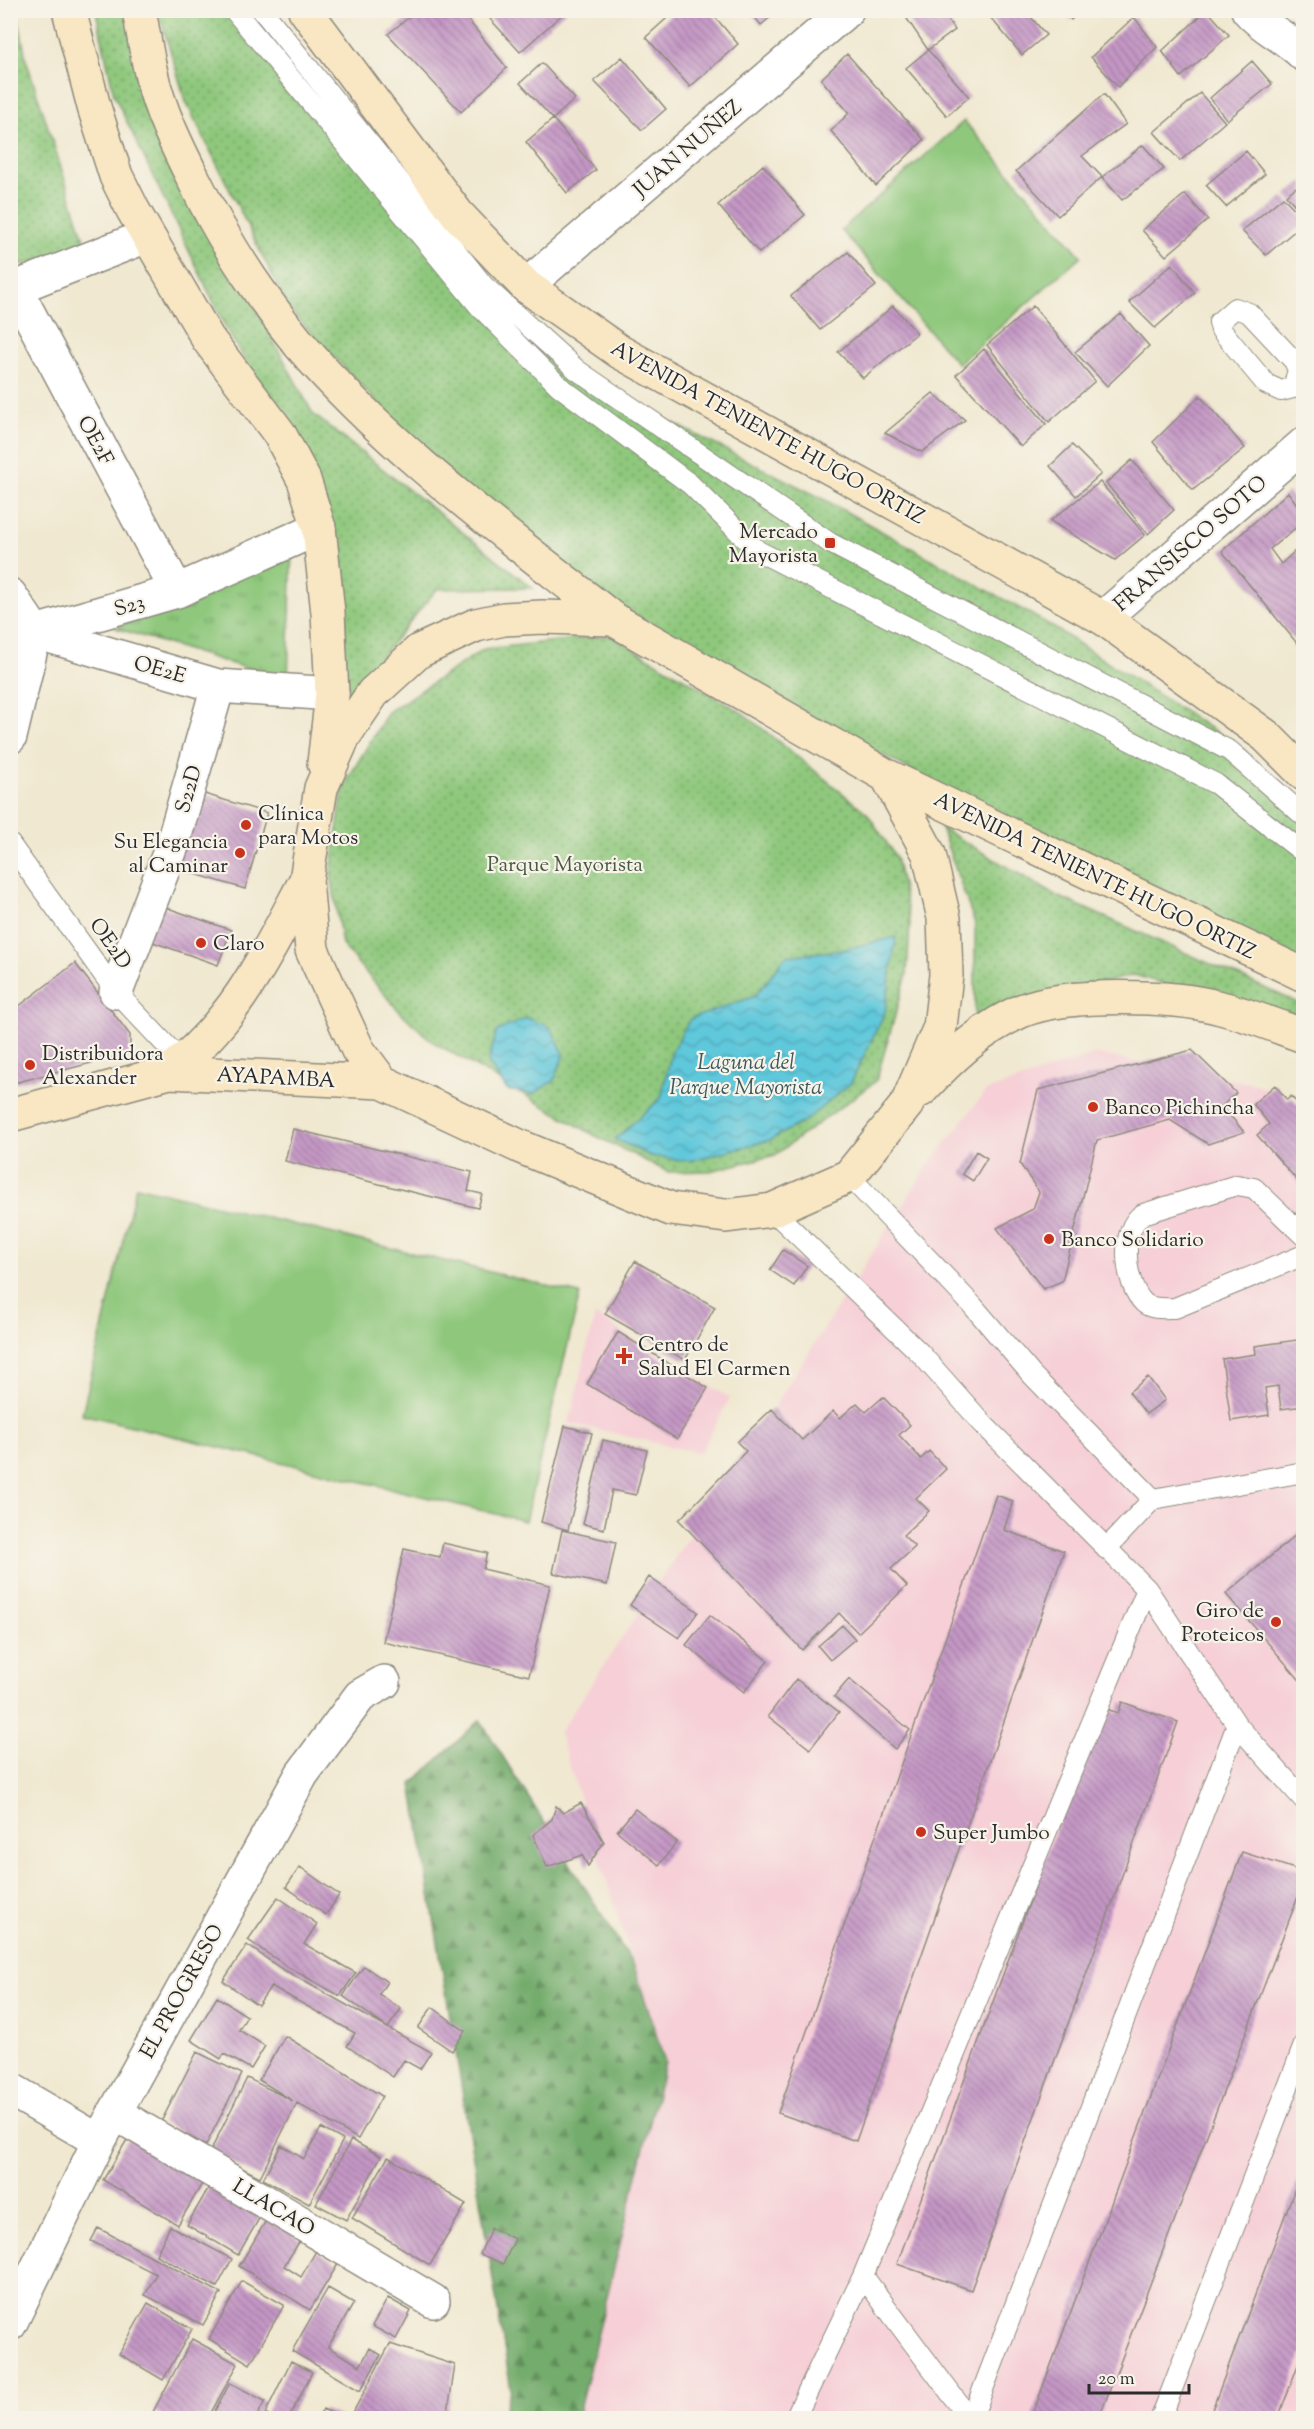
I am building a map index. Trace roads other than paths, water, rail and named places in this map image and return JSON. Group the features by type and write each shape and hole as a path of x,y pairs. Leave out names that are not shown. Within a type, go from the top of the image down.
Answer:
{"main road":[{"path":"69,10 94,107 116,176 147,236 208,339 294,457 319,528 325,570 332,694 321,788 306,880 312,950 358,1050 382,1082 521,1148 671,1209 726,1216 772,1210 849,1176 907,1104 964,1046 986,1029 1024,1010 1055,1003 1137,998 1219,1007 1304,1036"},
{"path":"140,10 151,75 179,151 210,213 245,270 301,345 370,417 448,488 613,619 887,776 929,854 944,918 946,975 940,1027 907,1104"},
{"name":"AVENIDA TENIENTE HUGO ORTIZ","path":"305,10 458,215 526,286 620,352 1103,618 1266,736 1304,774"},
{"path":"321,788 344,736 373,693 418,651 476,625 504,619 613,619"},
{"name":"AVENIDA TENIENTE HUGO ORTIZ","path":"887,776 1304,975"},
{"name":"AYAPAMBA","path":"176,1067 219,1027 234,1007 260,966 306,880"},
{"name":"AYAPAMBA","path":"10,1115 176,1067 382,1082"}],"street":[{"name":"JUAN NUÑEZ","path":"526,286 847,10"},
{"path":"1248,10 1257,20 1290,41 1304,55"},
{"path":"13,289 147,236"},
{"name":"OE2F","path":"13,289 177,591"},
{"name":"FRANSISCO SOTO","path":"1103,618 1304,444"},
{"name":"S23","path":"35,632 177,591 319,528"},
{"path":"10,595 35,632 10,737"},
{"name":"OE2E","path":"35,632 218,686 332,694"},
{"name":"S22D","path":"116,992 172,846 218,686"},
{"name":"EL PROGRESO","path":"10,2324 99,2141 302,1774 360,1696 384,1682"},
{"path":"10,2089 99,2141"},
{"name":"LLACAO","path":"115,2113 434,2301"}],"lane":[{"path":"234,10 480,307 560,386 690,484 758,551 1216,784 1304,853"},
{"path":"262,10 484,286 577,370 830,543 1230,751 1304,816"},
{"name":"OE2D","path":"10,844 116,992 176,1067"},
{"path":"849,1176 973,1306 1032,1376 1153,1499"},
{"path":"1304,1236 1259,1191 1236,1185 1143,1214 1134,1220 1130,1229 1126,1265 1131,1284 1144,1303 1156,1308 1175,1308 1304,1255"},
{"path":"772,1210 920,1353 983,1424 1147,1589 1237,1725 1304,1800"},
{"path":"1106,1550 1153,1499 1304,1472"},
{"path":"795,2418 863,2276 1147,1589"},
{"path":"971,2418 1237,1725"},
{"path":"1161,2418 1304,2045"},
{"path":"863,2276 971,2418"}],"water":[{"name":"Laguna del Parque Mayorista","path":"896,937 885,1012 851,1083 805,1121 770,1140 689,1161 650,1156 615,1139 661,1098 672,1051 690,1019 755,996 786,956 843,950"},
{"path":"527,1018 550,1027 564,1054 554,1081 533,1094 507,1090 488,1062 497,1031"}],"place":[{"name":"Mercado Mayorista","path":"830,543"},
{"name":"Clínica para Motos","path":"246,825"},
{"name":"Su Elegancia al Caminar","path":"240,853"},
{"name":"Claro","path":"201,943"},
{"name":"Distribuidora Alexander","path":"30,1065"},
{"name":"Banco Pichincha","path":"1093,1107"},
{"name":"Banco Solidario","path":"1049,1239"},
{"name":"Centro de Salud El Carmen","path":"624,1356"},
{"name":"Giro de Proteicos","path":"1276,1622"},
{"name":"Super Jumbo","path":"921,1832"}],"park label":[{"name":"Parque Mayorista","path":"565,864"}]}
